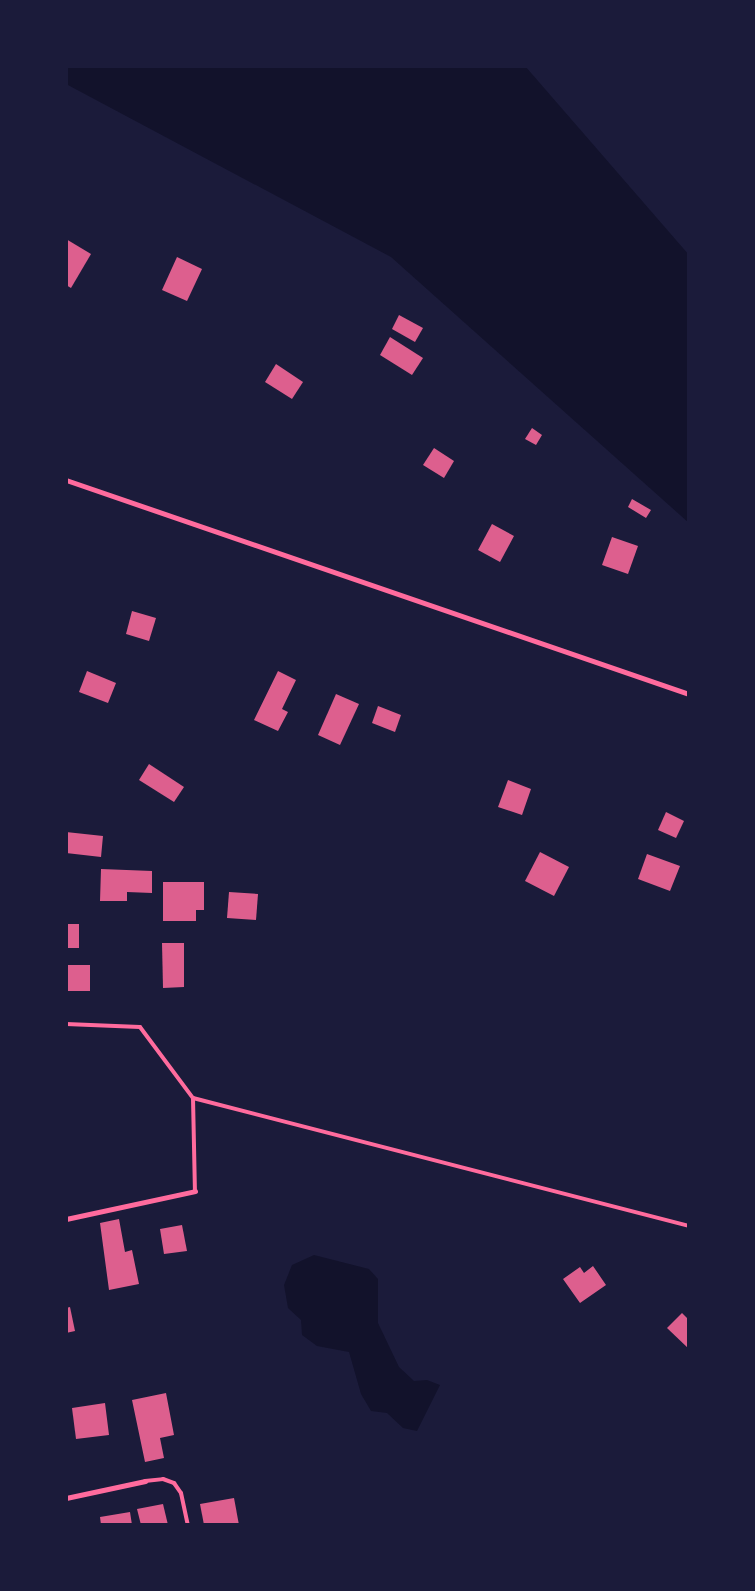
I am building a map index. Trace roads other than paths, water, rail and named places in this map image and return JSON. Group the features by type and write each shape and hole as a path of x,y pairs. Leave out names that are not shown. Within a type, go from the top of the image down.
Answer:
{"street":[{"path":"66,480 689,694"},
{"path":"66,1219 195,1191"},
{"path":"66,1498 145,1481"}],"lane":[{"path":"66,1024 140,1027 193,1098 195,1191"},
{"path":"193,1098 689,1226"},
{"path":"145,1481 163,1479 174,1483 181,1493 188,1525"}]}
